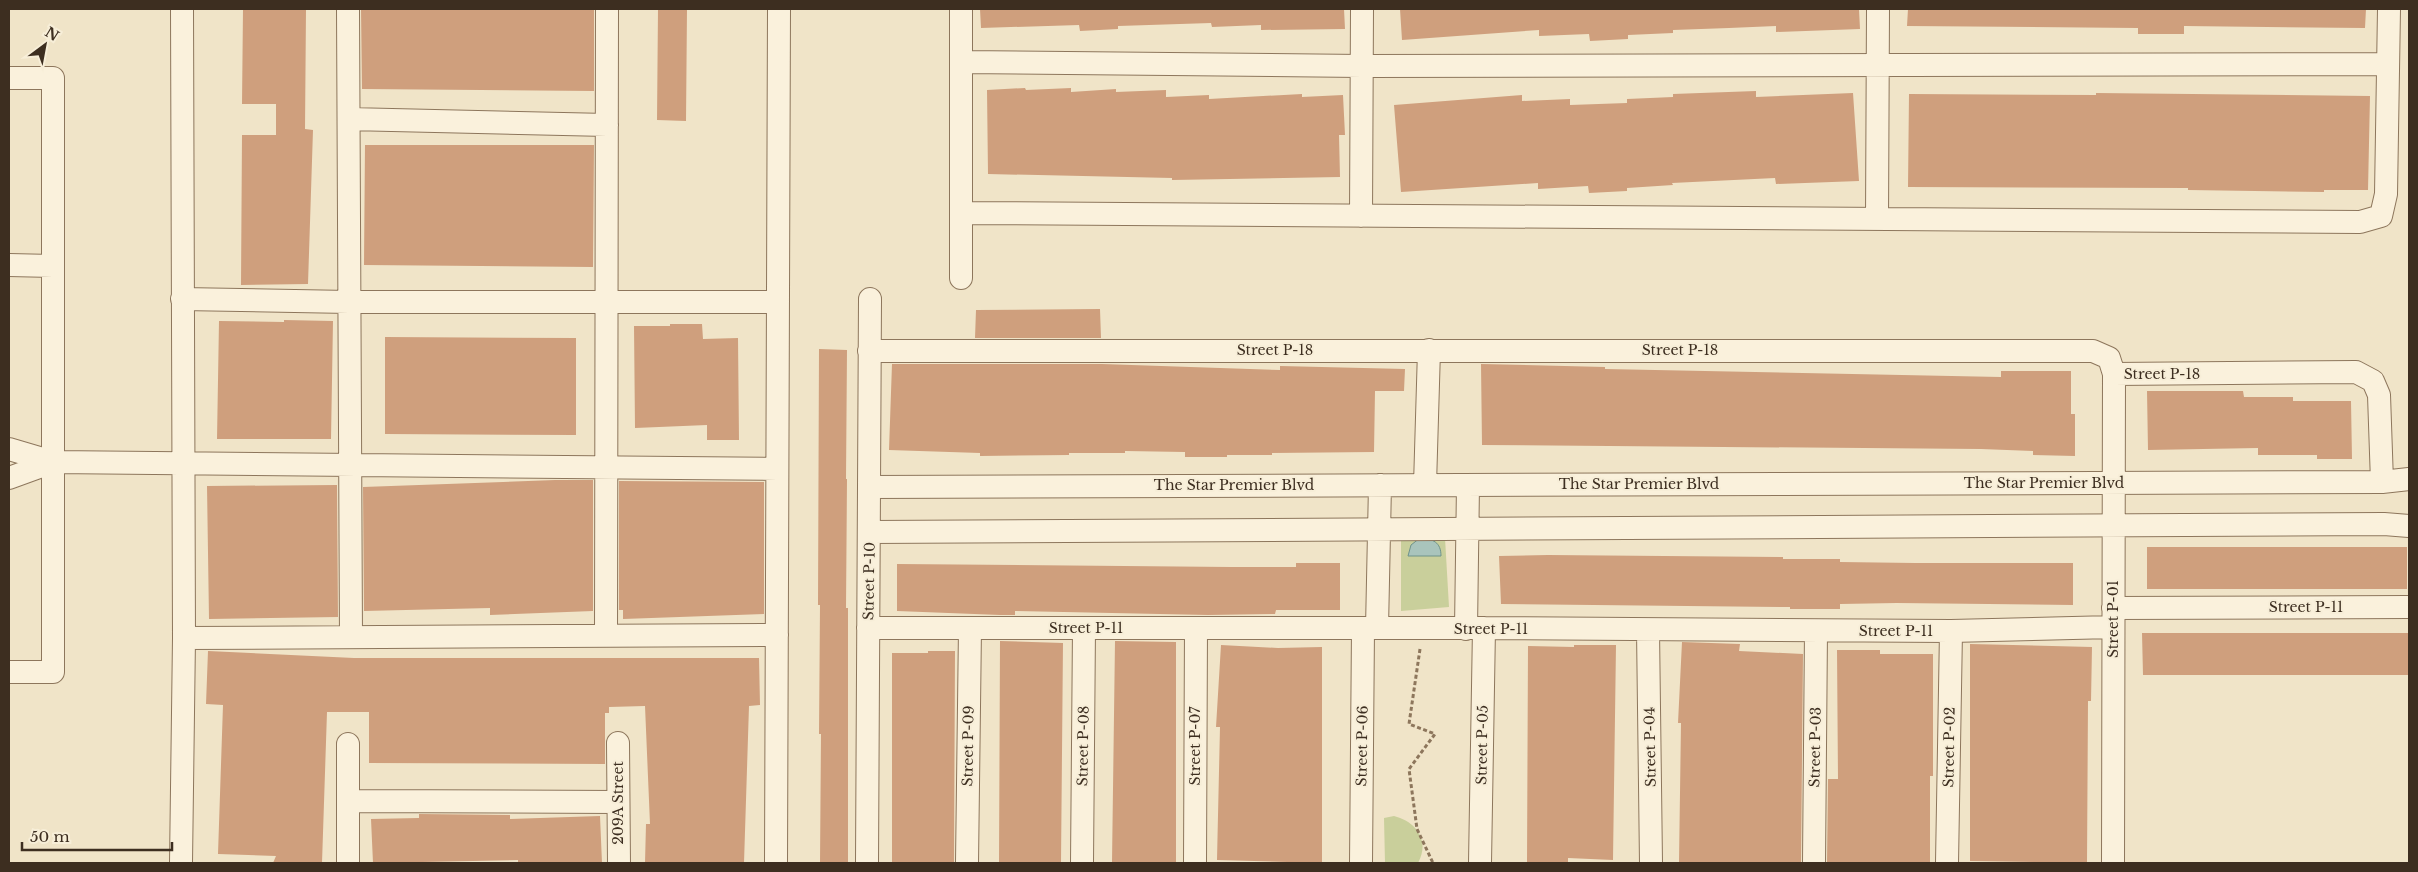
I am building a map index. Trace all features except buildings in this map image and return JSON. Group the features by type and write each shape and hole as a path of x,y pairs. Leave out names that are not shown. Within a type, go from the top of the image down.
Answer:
{"street":[{"path":"181,863 184,638 182,9"},
{"path":"348,9 351,637"},
{"path":"606,636 607,9"},
{"path":"776,863 779,9"},
{"path":"961,9 961,278"},
{"path":"1362,9 1362,216"},
{"path":"1878,9 1878,219"},
{"path":"962,214 2360,222 2381,216 2386,194 2389,9"},
{"path":"961,62 1362,66 1878,63 2388,64"},
{"path":"9,78 54,78 53,672 9,672"},
{"path":"349,119 607,125"},
{"path":"9,264 53,266"},
{"path":"182,299 350,302 778,302"},
{"name":"Street P-10","path":"867,863 870,299"},
{"path":"1425,485 1429,350"},
{"name":"Street P-18","path":"869,351 2093,351 2109,358 2114,374 2356,372 2373,381 2379,395 2382,482"},
{"name":"Street P-01","path":"2112,863 2114,374"},
{"path":"9,449 53,462 777,468"},
{"path":"9,478 53,462"},
{"name":"The Star Premier Blvd","path":"869,487 2382,482 2409,479"},
{"name":"Street P-06","path":"1360,863 1370,629 1379,530 1380,485"},
{"name":"Street P-05","path":"1468,485 1468,529 1475,628 1480,863"},
{"path":"870,532 2409,526"},
{"name":"Street P-11","path":"868,628 1475,628 1951,631 2113,617 2409,607"},
{"name":"Street P-09","path":"967,863 970,628"},
{"name":"Street P-08","path":"1082,863 1084,628"},
{"name":"Street P-07","path":"1195,863 1196,628"},
{"name":"Street P-04","path":"1648,630 1651,863"},
{"name":"Street P-03","path":"1814,863 1816,630"},
{"name":"Street P-02","path":"1947,863 1951,631"},
{"path":"184,638 777,635"},
{"name":"209A Street","path":"618,743 618,863"},
{"path":"348,744 348,863"},
{"path":"348,801 618,802"}],"path":[{"path":"1422,629 1409,724 1435,734 1409,769 1417,829 1433,863"}],"green space":[{"path":"1401,537 1445,538 1449,607 1401,611"},
{"path":"1394,816 1409,823 1419,834 1423,847 1418,863 1385,863 1384,818"}],"water":[{"path":"1420,538 1429,539 1438,544 1441,556 1408,556 1411,545"}]}
